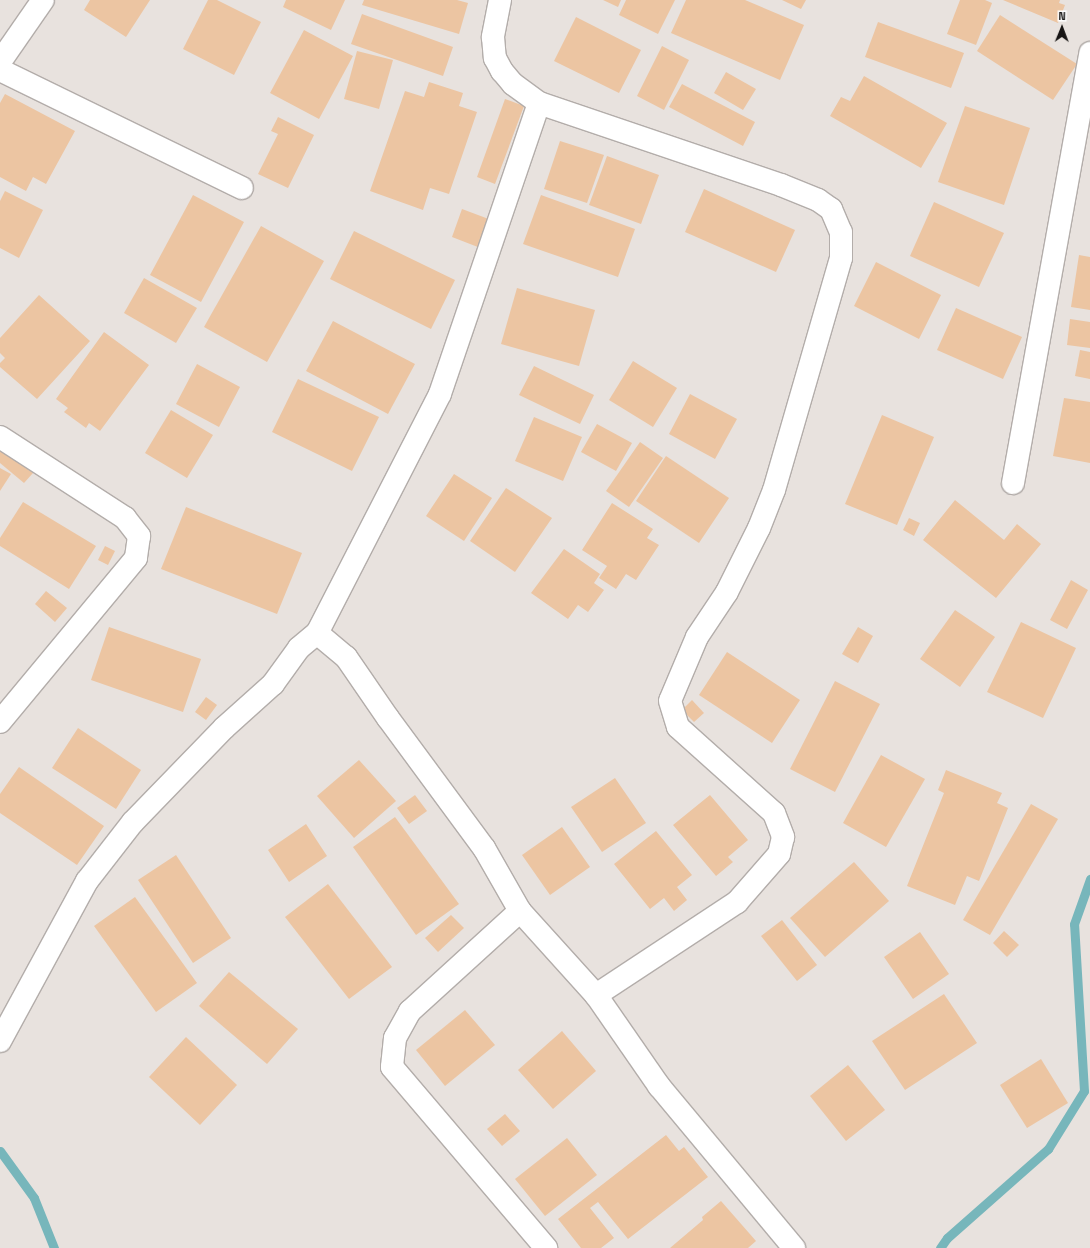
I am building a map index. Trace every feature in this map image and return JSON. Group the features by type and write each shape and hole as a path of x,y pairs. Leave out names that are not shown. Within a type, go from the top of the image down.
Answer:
{"street":[{"path":"0,62 42,0"},
{"path":"500,0 493,37 495,58 502,71 513,84 539,103 781,185 818,200 831,209 841,232 840,258 774,490 759,528 727,592 697,637 670,701 678,728 774,813 784,837 779,854 737,902 596,995"},
{"path":"1013,483 1090,53"},
{"path":"0,70 242,188"},
{"path":"0,1041 87,881 133,822 224,728 273,684 299,648 317,632 440,394 539,103"},
{"path":"0,438 125,518 139,536 136,558 0,722"},
{"path":"317,632 346,657 388,718 484,848 520,911 596,995 659,1086 794,1248"},
{"path":"520,911 410,1011 395,1038 392,1067 546,1248"}],"building":[{"path":"90,0 150,0 126,37 84,10"},
{"path":"208,0 217,0 261,22 234,75 183,49"},
{"path":"286,0 345,0 331,30 283,7"},
{"path":"364,0 457,0 468,3 459,34 362,5"},
{"path":"603,0 621,0 618,7"},
{"path":"626,0 675,0 658,34 619,15"},
{"path":"686,0 745,0 804,25 780,80 671,33"},
{"path":"782,0 806,0 801,9"},
{"path":"960,0 985,0 992,3 976,45 947,34"},
{"path":"1003,0 1060,0 1059,3 1065,5 1058,23"},
{"path":"362,14 453,47 443,76 351,44"},
{"path":"1000,15 1077,64 1053,100 977,51"},
{"path":"576,17 641,50 619,93 554,61"},
{"path":"878,22 964,53 951,88 865,57"},
{"path":"304,30 353,56 319,119 270,93"},
{"path":"662,46 689,60 664,110 637,96"},
{"path":"357,51 393,60 379,109 344,99"},
{"path":"726,72 756,89 743,110 714,93"},
{"path":"864,76 947,123 921,168 830,116 841,97 850,101"},
{"path":"429,82 463,93 459,106 477,112 449,194 430,188 423,210 370,191 405,91 424,97"},
{"path":"682,84 755,122 743,146 669,107"},
{"path":"5,94 75,131 46,184 33,177 26,191 0,177 0,103"},
{"path":"505,99 524,106 495,184 477,177"},
{"path":"965,106 1030,128 1004,205 938,182"},
{"path":"278,117 314,135 288,188 258,174 278,134 271,131"},
{"path":"560,141 604,155 587,203 544,189"},
{"path":"607,156 659,175 641,224 589,205"},
{"path":"704,189 795,230 776,272 685,232"},
{"path":"5,191 43,210 19,258 0,248 0,201"},
{"path":"193,195 244,222 201,302 150,275"},
{"path":"541,195 635,229 618,277 523,244"},
{"path":"934,202 1004,233 979,287 910,256"},
{"path":"462,209 494,221 483,249 452,237"},
{"path":"261,226 324,261 267,362 204,327"},
{"path":"354,231 455,280 431,329 330,279"},
{"path":"1079,255 1090,257 1090,310 1071,307"},
{"path":"876,262 941,295 919,339 854,306"},
{"path":"144,278 197,308 176,343 124,313"},
{"path":"517,288 595,310 579,366 501,344"},
{"path":"39,295 90,341 37,399 0,367 0,363 5,358 0,353 0,338"},
{"path":"956,308 1022,337 1003,379 937,350"},
{"path":"1070,319 1090,322 1090,348 1067,345"},
{"path":"333,321 415,364 388,414 306,371"},
{"path":"104,332 149,365 100,431 89,423 86,428 64,412 68,408 56,399"},
{"path":"1080,350 1090,352 1090,379 1075,376"},
{"path":"633,361 677,388 653,427 609,400"},
{"path":"197,364 240,387 219,427 176,404"},
{"path":"534,366 594,395 580,424 519,395"},
{"path":"298,379 379,417 352,471 272,432"},
{"path":"690,394 737,419 715,459 669,434"},
{"path":"1064,398 1090,402 1090,463 1053,456"},
{"path":"171,410 213,435 187,478 145,453"},
{"path":"882,415 934,437 897,525 845,504"},
{"path":"534,417 582,437 563,481 515,461"},
{"path":"597,424 632,443 616,471 581,452"},
{"path":"640,442 663,458 629,507 606,491"},
{"path":"2,447 33,473 24,483 0,463 0,450"},
{"path":"666,456 729,498 699,543 636,501"},
{"path":"0,468 11,474 0,491"},
{"path":"454,474 492,498 464,541 426,516"},
{"path":"506,488 552,518 515,572 470,541"},
{"path":"955,500 1004,540 1017,524 1041,544 996,598 923,540"},
{"path":"23,502 96,546 69,589 0,546 0,538"},
{"path":"612,503 653,529 647,538 659,545 636,580 626,574 616,589 599,578 607,566 582,550"},
{"path":"186,507 302,553 277,614 161,569"},
{"path":"909,518 920,523 914,536 903,530"},
{"path":"105,546 115,551 108,565 98,560"},
{"path":"564,549 600,574 594,583 604,590 588,612 578,605 568,619 531,593"},
{"path":"1071,580 1088,590 1067,629 1050,620"},
{"path":"46,591 67,608 55,622 35,604"},
{"path":"955,610 995,637 960,687 920,659"},
{"path":"1021,622 1076,648 1043,718 987,692"},
{"path":"109,627 201,659 183,712 91,680"},
{"path":"858,627 873,636 858,663 842,654"},
{"path":"727,652 800,700 772,743 699,695"},
{"path":"835,681 880,704 835,792 790,769"},
{"path":"206,697 217,705 206,720 195,712"},
{"path":"692,700 704,713 694,722 682,710"},
{"path":"78,728 141,770 116,809 52,768"},
{"path":"881,755 925,779 886,847 843,823"},
{"path":"359,760 396,801 354,838 317,796"},
{"path":"19,767 104,826 77,865 0,813 0,794"},
{"path":"946,770 1002,793 997,803 1008,808 979,881 967,876 955,905 907,886 944,793 938,790"},
{"path":"615,778 646,823 602,852 571,807"},
{"path":"415,795 427,811 409,824 397,808"},
{"path":"710,795 748,840 728,857 733,862 716,876 673,825"},
{"path":"1031,804 1058,819 990,935 963,920"},
{"path":"395,817 459,904 416,935 353,847"},
{"path":"306,824 327,856 289,882 268,850"},
{"path":"562,827 590,867 550,895 522,855"},
{"path":"656,831 692,875 677,887 687,900 674,911 664,898 650,909 614,864"},
{"path":"176,855 231,938 193,963 138,880"},
{"path":"854,862 889,901 825,957 790,918"},
{"path":"328,884 392,967 349,999 285,917"},
{"path":"135,897 197,983 156,1012 94,926"},
{"path":"451,915 464,928 438,952 425,938"},
{"path":"782,920 817,965 797,981 761,936"},
{"path":"1004,931 1019,945 1007,957 993,943"},
{"path":"920,932 949,974 913,999 884,957"},
{"path":"229,972 298,1029 267,1064 199,1006"},
{"path":"944,994 977,1043 905,1090 872,1041"},
{"path":"465,1010 495,1045 445,1086 416,1050"},
{"path":"562,1031 596,1071 553,1109 518,1070"},
{"path":"186,1037 237,1085 200,1125 149,1077"},
{"path":"1041,1059 1068,1103 1027,1128 1000,1085"},
{"path":"848,1065 885,1110 846,1141 810,1096"},
{"path":"505,1114 520,1131 502,1146 487,1129"},
{"path":"666,1135 679,1151 684,1147 708,1177 628,1239 598,1202 590,1208 614,1238 601,1248 581,1248 558,1219"},
{"path":"567,1138 597,1175 545,1216 515,1179"},
{"path":"721,1201 756,1241 748,1248 670,1248 703,1220 702,1217"}],"waterway":[{"path":"940,1248 947,1238 1048,1149 1084,1091 1074,924 1090,879"},
{"path":"0,1151 34,1198 54,1248"}]}
